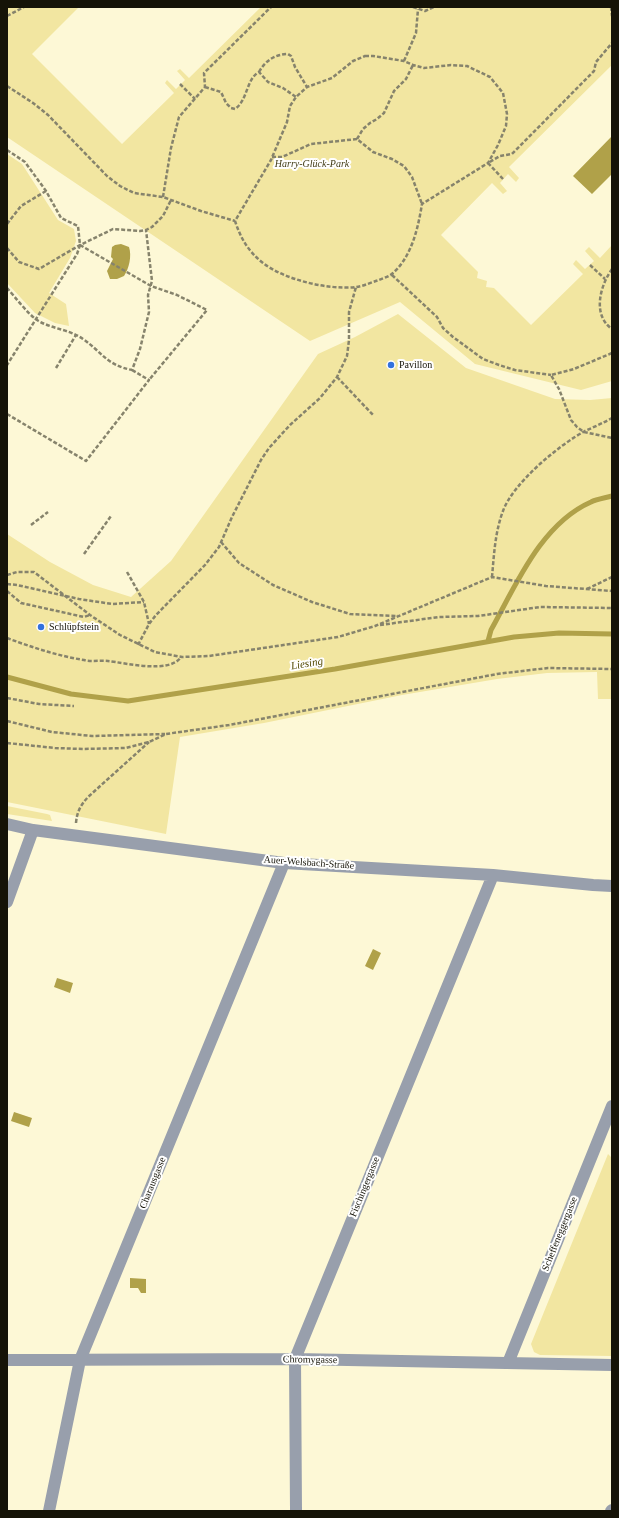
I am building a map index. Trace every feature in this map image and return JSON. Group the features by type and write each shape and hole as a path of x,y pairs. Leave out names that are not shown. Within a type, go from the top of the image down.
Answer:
{"street":[{"name":"Auer-Welsbach-Straße","path":"7,824 33,830 284,863 493,875 612,886"},
{"path":"7,902 33,830"},
{"name":"Charausgasse","path":"49,1511 80,1360 284,863"},
{"name":"Fischingergasse","path":"296,1511 295,1359 493,875"},
{"name":"Scheffeneggergasse","path":"508,1363 612,1106"},
{"name":"Chromygasse","path":"7,1360 295,1359 612,1365"}],"path":[{"path":"7,16 24,7"},
{"path":"163,197 171,148 179,117 205,87 204,73 271,7"},
{"path":"413,7 425,11 434,7"},
{"path":"611,7 612,16"},
{"path":"404,61 416,33 418,9"},
{"path":"422,204 500,156 512,154 594,71 596,62 612,43"},
{"path":"609,48 612,51"},
{"path":"205,87 221,92 226,103 231,108 235,108 244,98 254,75 259,72 264,63 284,54 288,54 307,87"},
{"path":"235,220 272,157 287,122 290,106 296,97 307,87 332,78 353,61 365,56 404,61 424,68 451,65 467,66 490,77 503,93 507,114 506,126 498,146 488,163"},
{"path":"357,139 363,129 384,113 394,91 406,79 413,65"},
{"path":"259,72 268,82 283,88 296,97"},
{"path":"180,84 195,98"},
{"path":"7,86 48,115 103,171 120,186 134,193 163,197 201,211 235,220"},
{"path":"235,220 242,239 253,254 277,272 288,277 336,287 356,287 370,284 392,275 400,266 416,234 422,204 412,176 404,166 392,159 373,152 357,139 311,144 282,157 272,157"},
{"path":"7,150 25,162 46,191 61,218 78,226 80,245 77,254 37,320 7,365"},
{"path":"488,163 503,179"},
{"path":"7,224 21,206 46,191"},
{"path":"7,248 19,262 39,269 80,245 113,229 130,232 146,230 152,227 163,216 171,200"},
{"path":"132,370 140,349 149,312 148,295 151,286 146,230"},
{"path":"7,414 86,461 149,380 207,310 177,295 151,286 80,245"},
{"path":"590,265 605,279"},
{"path":"612,270 605,279 599,302 601,316 612,329"},
{"path":"392,275 437,316 443,328 452,337 483,359 499,366 515,370 551,375 574,369 612,353"},
{"path":"138,645 149,624 156,615 205,565 221,542 261,460 269,448 290,425 320,398 337,377 346,356 349,340 349,312 356,287"},
{"path":"7,288 37,320 76,335 87,342 108,361 132,370 149,380"},
{"path":"56,368 76,335"},
{"path":"551,375 559,389 571,420 577,427 584,432 612,438"},
{"path":"337,377 374,416"},
{"path":"492,577 495,542 503,511 512,495 522,482 547,458 584,432 612,418"},
{"path":"31,525 48,512"},
{"path":"84,554 110,516"},
{"path":"221,542 239,563 273,585 312,602 350,614 400,616"},
{"path":"7,575 17,572 34,572 90,615 120,635 155,652 182,657 209,656 338,637 375,626 492,577 546,586 612,591"},
{"path":"127,572 144,602 149,624"},
{"path":"585,589 612,578"},
{"path":"7,584 112,604 144,602"},
{"path":"7,591 21,603 84,617 90,615"},
{"path":"375,626 439,617 478,616 540,607 612,608"},
{"path":"7,638 85,660 153,666 172,664 182,657"},
{"path":"7,721 52,732 92,736 166,734 229,725 497,674 548,668 612,669"},
{"path":"7,698 39,704 74,706"},
{"path":"7,743 55,748 126,748 149,742 166,734"},
{"path":"77,814 88,797 149,742"}],"green space":[{"name":"Harry-Glück-Park","path":"7,7 79,7 32,54 122,144 174,93 165,83 167,80 176,89 185,80 177,71 180,69 189,78 261,7 612,7 612,65 509,167 519,178 516,182 508,174 500,183 507,191 503,194 492,183 441,235 478,272 477,278 487,281 486,287 494,288 531,325 583,274 573,264 576,260 585,269 594,261 585,251 589,247 600,258 612,245 612,381 581,390 475,364 400,302 310,341 7,137"},
{"path":"7,154 22,164 58,220 74,229 76,241 70,258 49,293 66,304 69,326 55,323 35,313 7,283"},
{"path":"398,314 466,368 555,399 590,400 612,398 612,699 598,699 597,672 547,673 497,679 402,695 264,723 180,737 166,834 7,802 7,534 50,562 93,585 131,597 171,561 318,354 355,337"},
{"path":"7,806 50,815 52,821 7,814"},
{"path":"608,1154 612,1158 612,1356 540,1355 534,1352 531,1344"}],"shaded area":[{"path":"612,136 612,174 592,194 573,176"},
{"path":"121,244 129,247 129,266 124,276 117,279 110,279 107,271 113,259 111,257 112,247"},
{"path":"373,949 381,953 373,970 365,966"},
{"path":"57,978 73,983 70,993 54,987"},
{"path":"14,1112 32,1118 29,1127 11,1121"},
{"path":"130,1278 146,1279 146,1293 141,1293 138,1288 130,1288"}],"waterway":[{"path":"488,641 491,630 520,576 544,540 573,512 593,501 612,496"},
{"name":"Liesing","path":"7,677 71,694 128,701 335,669 514,637 559,633 612,634"}],"place":[{"name":"Pavillon","path":"391,365"},
{"name":"Schlüpfstein","path":"41,627"}]}
